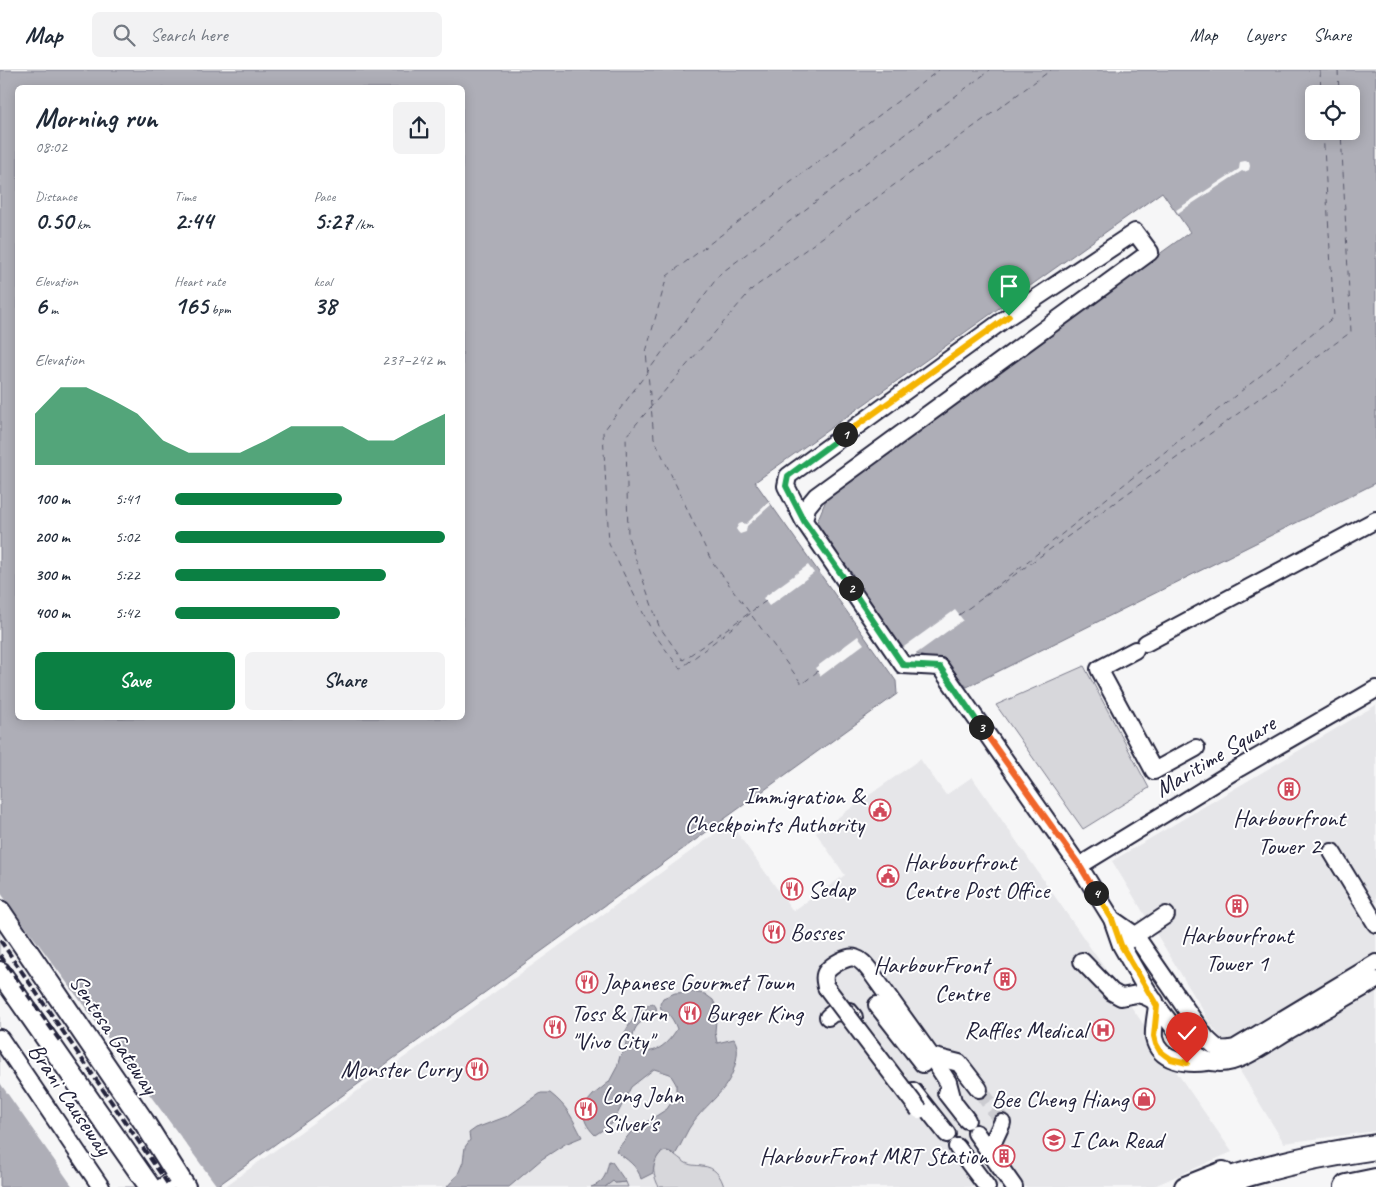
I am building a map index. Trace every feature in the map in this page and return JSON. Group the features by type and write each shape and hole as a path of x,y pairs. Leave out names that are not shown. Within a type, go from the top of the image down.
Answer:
{"highway":[{"path":"1208,1187 1271,1166 1376,1147"},
{"path":"1347,1187 1376,1182"}],"main road":[{"name":"Sentosa Gateway","path":"0,911 144,1122 175,1183"},
{"path":"0,972 150,1187"},
{"path":"1186,1187 1221,1173 1283,1154 1310,1147 1376,1136"}],"street":[{"path":"804,521 807,506 816,496 1150,252 1135,232 1009,316 788,476 786,486 804,521 903,665 940,667 1080,866 1112,919 1121,945 1156,1003 1192,1052 1207,1062"},
{"path":"1196,748 1154,771 1099,669 1376,520"},
{"name":"Maritime Square","path":"1080,866 1239,768 1376,689"},
{"path":"1332,852 1376,924"},
{"path":"1121,945 1166,915"},
{"path":"1112,919 1136,935 1206,1038 1214,1047 1223,1050 1235,1048 1376,963"},
{"path":"948,1136 918,1110 826,987 824,979 827,972 845,958 853,957 862,962 948,1082 953,1101"},
{"path":"1082,962 1112,992 1121,997 1137,994 1145,996 1156,1003"},
{"path":"1156,1003 1154,1036 1160,1051 1171,1059 1178,1061 1195,1064 1207,1062 1221,1063 1246,1055 1376,980"},
{"path":"877,1005 953,1101 1014,1187"},
{"path":"828,1017 833,1013 849,1011 975,1170 986,1187"},
{"name":"Brani Causeway","path":"0,1038 100,1187"},
{"path":"930,1056 959,1063 979,1089"},
{"path":"975,1170 991,1153 1002,1123"}],"shaded area":[{"path":"0,70 1376,70 1376,483 967,687 949,665 905,650 814,529 830,490 1190,232 1162,192 755,482 896,681 897,694 216,1187 0,1187"},
{"path":"1084,666 1149,788 1083,829 996,705"},
{"path":"1376,705 1376,1131 1284,1143 1112,861"},
{"path":"920,759 946,795 972,777 1232,1152 1152,1187 224,1187 730,823 793,911 845,875 816,833"},
{"path":"693,992 705,994 713,1000 717,1008 715,1032 717,1043 734,1039 737,1049 736,1061 725,1087 691,1125 675,1155 670,1152 662,1152 656,1159 653,1173 641,1179 628,1160 616,1151 631,1132 667,1109 676,1095 676,1084 670,1074 654,1069 631,1087 613,1123 595,1135 589,1129 586,1122 583,1107 593,1095 609,1082 617,1067 620,1056 624,1052 626,1042 624,1034 640,1012 653,1003 656,1007 657,1013 637,1026 633,1038 638,1048 646,1051 655,1050 668,1041 677,1029 671,1017 661,1009 660,1004 663,998 675,993"},
{"path":"541,1093 550,1093 561,1103 569,1113 582,1137 565,1144 542,1159 509,1187 447,1187 458,1174 463,1162 465,1147 470,1140 469,1133 476,1128 508,1116"},
{"path":"665,1151 674,1154 688,1164 714,1170 724,1187 659,1187 654,1167 657,1158"},
{"path":"609,1161 612,1162 626,1182 615,1183 613,1181 605,1187 591,1187 602,1180 606,1174"},
{"path":"613,1180 615,1183 626,1182 628,1187 605,1187"}],"pier":[{"path":"1240,162 1249,162 1249,170 1242,171 1178,213 1176,210 1239,169"},
{"path":"769,502 771,505 747,526 746,532 740,534 736,529 739,524 746,524"},
{"path":"808,565 814,573 769,606 763,598"},
{"path":"955,610 963,620 913,656 901,649"},
{"path":"858,636 864,644 821,676 815,668"},
{"path":"0,892 217,1186 73,1187 0,1083"}],"ferry route":[{"path":"818,671 802,684 711,560 654,438 646,352 667,276 939,70"},
{"path":"751,613 680,669 652,631 609,544 603,432 720,274 990,70"},
{"path":"766,601 683,660 659,626 628,537 626,436 752,289 1051,70"},
{"path":"1320,70 1321,85"},
{"path":"1338,70 1339,85"},
{"path":"983,597 1334,317 1324,140"},
{"path":"959,615 1351,332 1341,140"}],"tunnel":[{"path":"979,1089 1002,1123"}],"railway":[{"path":"0,940 170,1187"},
{"path":"0,955 60,1041"}],"place":[{"name":"Harbourfront Tower 2","path":"1289,789"},
{"name":"Immigration & Checkpoints Authority","path":"880,810"},
{"name":"Harbourfront Centre Post Office","path":"888,876"},
{"name":"Sedap","path":"792,889"},
{"name":"Harbourfront Tower 1","path":"1237,906"},
{"name":"Bosses","path":"774,932"},
{"name":"HarbourFront Centre","path":"1005,979"},
{"name":"Japanese Gourmet Town","path":"587,982"},
{"name":"Burger King","path":"690,1013"},
{"name":"Toss & Turn \"Vivo City\"","path":"555,1027"},
{"name":"Raffles Medical","path":"1103,1030"},
{"name":"Monster Curry","path":"477,1069"},
{"name":"Bee Cheng Hiang","path":"1144,1099"},
{"name":"Long John Silver's","path":"586,1109"},
{"name":"I Can Read","path":"1054,1140"},
{"name":"HarbourFront MRT Station","path":"1004,1156"}],"route":[{"path":"1009,316 788,476 786,486 804,521 903,665 940,667 1080,866 1112,919 1121,945 1157,1006 1154,1036 1156,1044 1160,1051 1171,1059 1187,1063"}]}
